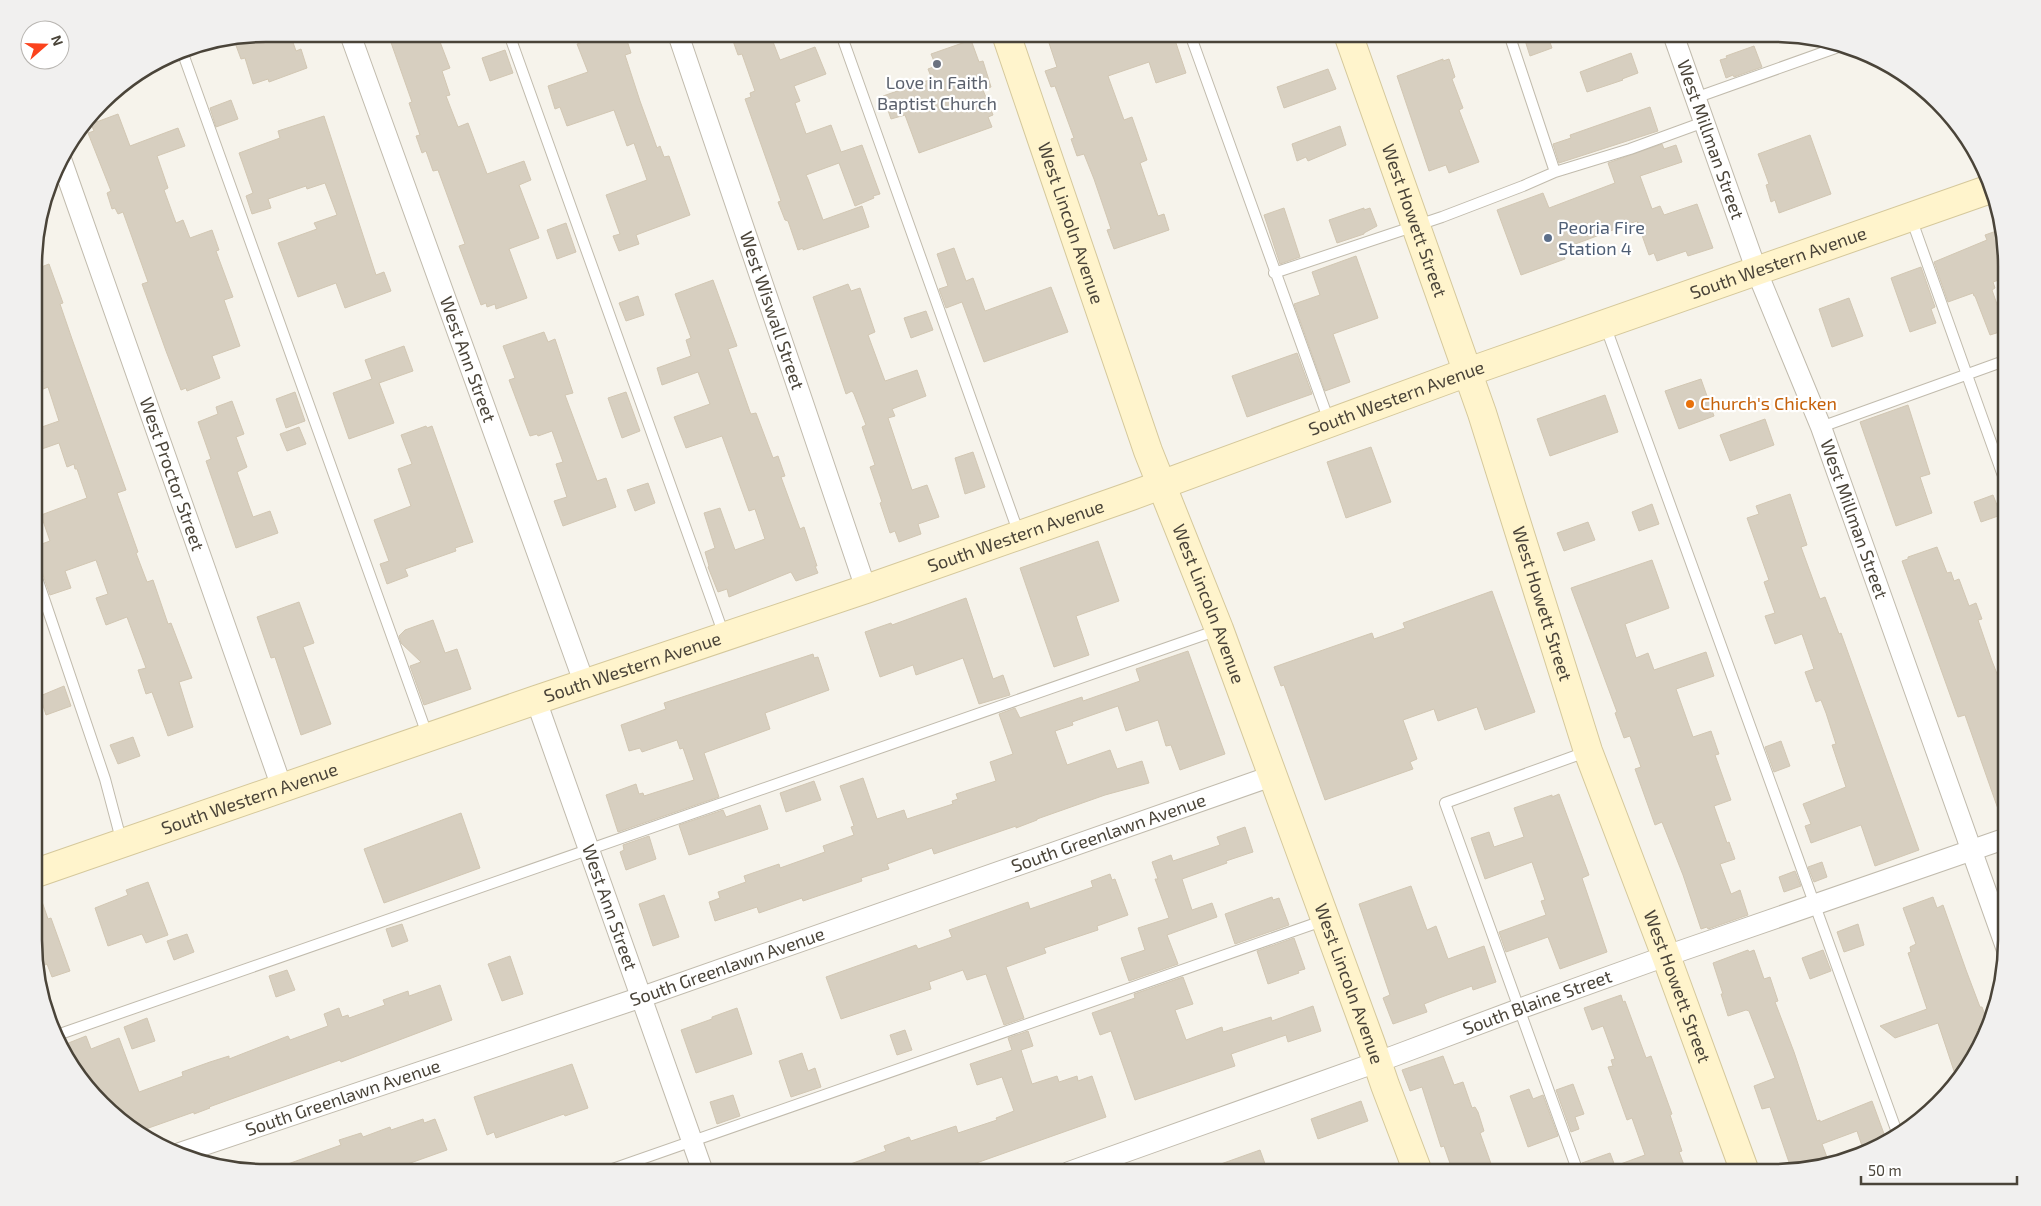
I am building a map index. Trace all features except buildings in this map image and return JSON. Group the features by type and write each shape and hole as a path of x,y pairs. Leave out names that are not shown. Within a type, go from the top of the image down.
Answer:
{"main road":[{"name":"West Lincoln Avenue","path":"1009,42 1160,485 1220,629 1415,1164"},
{"name":"West Howett Street","path":"1351,42 1482,413 1588,751 1742,1164"},
{"name":"South Western Avenue","path":"42,871 536,700 866,589 1160,485 1468,372 1985,191"}],"street":[{"name":"West Ann Street","path":"353,42 584,685"},
{"name":"West Wiswall Street","path":"681,42 866,589"},
{"name":"West Millman Street","path":"1676,42 1757,272 1821,427 1999,928"},
{"name":"West Proctor Street","path":"65,170 282,788"},
{"name":"West Ann Street","path":"536,700 700,1164"},
{"name":"South Greenlawn Avenue","path":"190,1150 642,997 1272,776"},
{"name":"South Blaine Street","path":"1091,1164 1666,956 1999,841"}],"lane":[{"path":"512,42 724,637"},
{"path":"844,42 1019,535"},
{"path":"1193,42 1274,273 1329,422"},
{"path":"1512,42 1555,172"},
{"path":"1695,98 1830,49"},
{"path":"185,58 428,738"},
{"path":"1274,273 1415,226 1523,186 1555,172 1630,149 1704,122"},
{"path":"1911,218 1999,464"},
{"path":"1605,324 1895,1128"},
{"path":"1821,427 1999,363"},
{"path":"42,593 105,778 122,843"},
{"path":"64,1033 1220,629"},
{"path":"1575,1164 1445,804 1588,751"},
{"path":"627,1164 1325,920"}],"place":[{"name":"Love in Faith Baptist Church","path":"937,64"},
{"name":"Peoria Fire Station 4","path":"1548,238"},
{"name":"Church's Chicken","path":"1690,404"}]}
